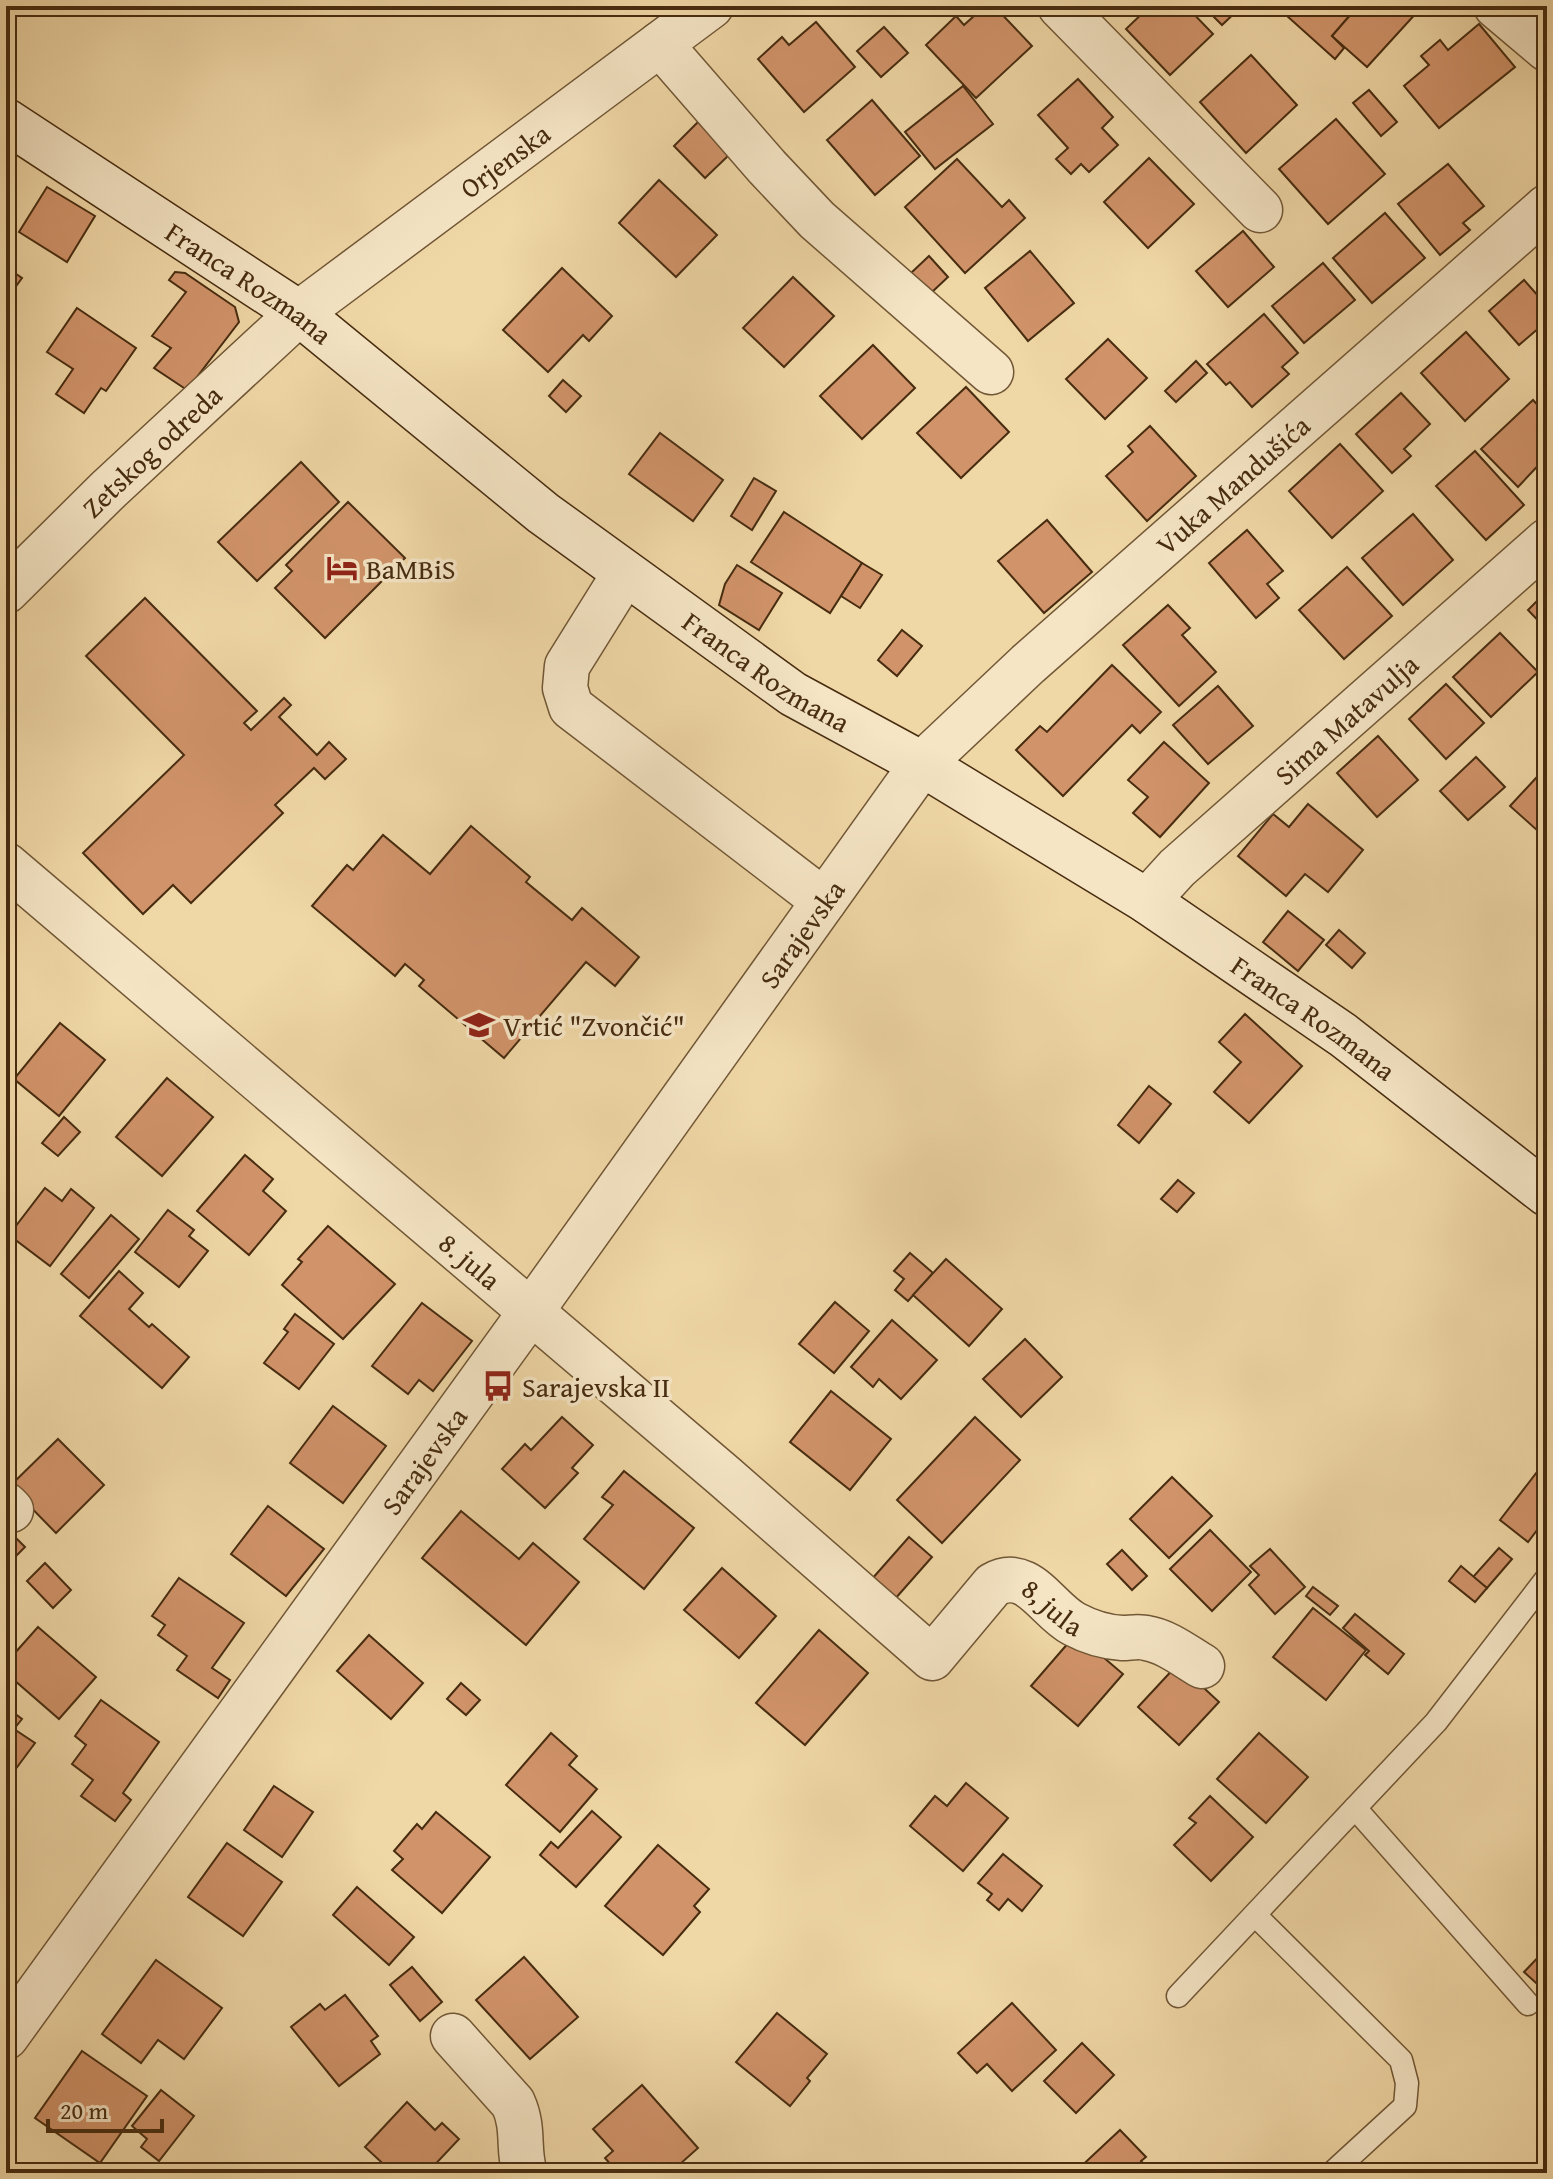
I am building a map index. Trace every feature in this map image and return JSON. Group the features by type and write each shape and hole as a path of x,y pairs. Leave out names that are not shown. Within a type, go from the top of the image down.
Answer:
{"street":[{"name":"Orjenska","path":"299,313 711,6"},
{"path":"1060,6 1260,210"},
{"path":"1496,6 1547,49"},
{"path":"660,44 817,220 991,372"},
{"name":"Franca Rozmana","path":"6,121 299,313 543,513 793,694 922,764 1147,901 1343,1035 1547,1194"},
{"name":"Vuka Mandušića","path":"922,764 1028,664 1547,207"},
{"name":"Zetskog odreda","path":"6,591 108,490 299,313"},
{"name":"Sima Matavulja","path":"1147,901 1177,868 1547,541"},
{"path":"625,573 567,666 565,688 571,707 824,901"},
{"name":"Sarajevska","path":"6,2037 530,1313 922,764"},
{"name":"8. jula","path":"6,865 788,1531 932,1658"},
{"name":"8, jula","path":"932,1658 993,1585 1005,1578 1017,1580 1039,1594 1071,1623 1099,1635 1145,1637 1202,1666"},
{"path":"453,2036 513,2103 519,2115 522,2134 520,2170"}],"lane":[{"path":"1178,1996 1436,1722 1547,1578"},
{"path":"1355,1808 1528,2004"},
{"path":"1255,1915 1401,2060 1407,2083 1405,2106 1332,2173"}],"building":[{"path":"985,6 994,6 1032,46 976,98 926,45 956,16 964,25"},
{"path":"1150,6 1186,6 1213,34 1170,75 1126,29"},
{"path":"1203,6 1242,6 1222,25"},
{"path":"1296,6 1348,6 1346,8 1352,13 1332,36 1344,48 1335,59 1287,16"},
{"path":"1415,6 1419,10 1367,67 1332,36 1352,13 1346,8"},
{"path":"816,22 855,67 804,112 758,59 782,37 789,45"},
{"path":"1479,24 1515,67 1439,128 1404,86 1429,65 1421,56 1440,40 1448,50"},
{"path":"884,27 908,53 881,77 857,51"},
{"path":"1251,55 1297,105 1246,153 1200,102"},
{"path":"1078,79 1113,117 1102,128 1118,145 1089,172 1081,164 1071,174 1056,159 1068,148 1038,115"},
{"path":"963,86 993,124 935,169 905,132"},
{"path":"1369,90 1397,122 1381,136 1353,103"},
{"path":"872,100 920,156 875,195 827,140"},
{"path":"1336,119 1385,174 1328,224 1279,169"},
{"path":"698,122 730,154 705,178 674,146"},
{"path":"1149,158 1194,204 1148,248 1104,202"},
{"path":"957,159 1002,207 1009,200 1025,218 965,273 905,207"},
{"path":"1448,164 1484,206 1463,223 1470,230 1440,255 1398,204"},
{"path":"659,180 717,235 676,277 619,223"},
{"path":"47,187 95,216 67,262 19,232"},
{"path":"1385,213 1425,258 1372,303 1333,258"},
{"path":"1243,231 1274,267 1228,307 1196,271"},
{"path":"1030,251 1074,303 1028,341 985,288"},
{"path":"929,256 948,277 931,293 911,273"},
{"path":"1323,263 1355,300 1304,343 1272,306"},
{"path":"6,267 22,278 6,300"},
{"path":"562,268 612,316 589,341 583,335 548,372 503,330"},
{"path":"175,272 185,273 235,307 239,322 187,390 154,368 171,348 152,336 186,292 169,280"},
{"path":"793,277 834,316 784,367 743,328"},
{"path":"1524,280 1547,306 1547,321 1519,345 1489,311"},
{"path":"77,308 136,348 106,391 101,388 84,413 56,394 73,369 47,352"},
{"path":"1264,314 1298,353 1282,367 1289,374 1252,407 1230,382 1226,385 1207,364"},
{"path":"1466,332 1509,379 1465,421 1421,373"},
{"path":"1108,339 1147,378 1105,419 1066,379"},
{"path":"873,345 915,388 862,439 820,396"},
{"path":"1196,361 1207,373 1176,402 1165,391"},
{"path":"563,380 581,396 566,412 549,396"},
{"path":"966,387 1009,432 961,478 917,433"},
{"path":"1401,393 1430,424 1404,449 1411,456 1392,473 1356,434"},
{"path":"1533,400 1547,415 1547,456 1518,487 1481,449"},
{"path":"1150,426 1196,476 1147,521 1106,476 1133,452 1128,446"},
{"path":"660,433 723,480 693,521 629,474"},
{"path":"1340,444 1383,491 1332,538 1289,491"},
{"path":"1475,451 1524,505 1486,540 1436,486"},
{"path":"301,462 339,502 257,581 218,542"},
{"path":"754,478 776,491 752,530 731,516"},
{"name":"BaMBiS","path":"348,502 405,558 325,638 275,588 292,571 286,565"},
{"path":"784,512 862,563 830,613 751,562"},
{"path":"1413,514 1453,560 1403,605 1362,558"},
{"path":"1047,520 1092,572 1044,613 998,561"},
{"path":"1247,530 1283,571 1267,584 1279,598 1256,618 1209,563"},
{"path":"862,563 882,575 860,608 841,596"},
{"path":"737,565 782,593 759,630 719,605 725,584"},
{"path":"1347,567 1392,616 1344,659 1299,610"},
{"path":"1547,591 1547,630 1528,610"},
{"path":"145,598 257,711 244,723 251,730 284,698 291,705 279,717 317,755 329,742 346,759 325,779 314,768 275,805 283,813 191,903 173,885 143,914 83,853 184,755 86,656"},
{"path":"1168,605 1190,628 1182,635 1216,672 1179,706 1123,645"},
{"path":"902,630 922,646 897,676 878,660"},
{"path":"1500,633 1538,672 1491,717 1453,677"},
{"path":"1112,665 1161,712 1140,733 1132,725 1063,796 1016,750 1040,726 1047,732"},
{"path":"1446,684 1484,723 1446,759 1409,719"},
{"path":"1218,686 1253,726 1208,764 1173,725"},
{"path":"1378,736 1418,780 1377,817 1337,773"},
{"path":"1164,742 1209,783 1160,837 1133,813 1148,797 1128,780"},
{"path":"1476,757 1505,787 1468,820 1440,791"},
{"path":"1536,778 1545,786 1547,784 1547,839 1510,806"},
{"path":"1308,804 1363,850 1328,892 1305,874 1286,896 1238,856 1273,814 1289,827"},
{"path":"471,826 530,877 526,882 572,920 582,908 639,957 615,986 586,962 504,1058 419,986 424,980 405,964 395,976 312,906 347,865 353,870 383,835 430,874"},
{"path":"1288,911 1324,940 1298,971 1263,942"},
{"path":"1339,930 1365,953 1352,968 1326,945"},
{"path":"1245,1014 1302,1066 1249,1123 1214,1092 1241,1062 1219,1042"},
{"path":"60,1023 105,1060 59,1116 14,1079"},
{"path":"167,1078 213,1117 162,1176 116,1137"},
{"path":"1149,1086 1171,1104 1139,1143 1118,1125"},
{"path":"64,1117 80,1132 58,1156 42,1143"},
{"path":"245,1155 273,1179 263,1191 286,1211 249,1255 197,1211"},
{"path":"1178,1180 1194,1193 1177,1212 1161,1199"},
{"path":"45,1188 62,1201 71,1189 94,1208 50,1266 9,1235"},
{"path":"168,1210 194,1230 189,1236 208,1251 179,1287 135,1252"},
{"path":"111,1215 139,1239 89,1298 61,1274"},
{"path":"328,1226 395,1284 343,1339 282,1285 302,1262 298,1259"},
{"path":"910,1253 933,1273 908,1301 895,1290 904,1279 894,1271"},
{"path":"946,1259 1002,1309 969,1346 913,1295"},
{"path":"119,1271 143,1293 129,1309 149,1327 152,1324 189,1357 162,1388 80,1316"},
{"path":"835,1302 869,1331 834,1373 799,1344"},
{"path":"422,1303 472,1341 433,1391 419,1380 408,1394 372,1366"},
{"path":"295,1314 334,1344 299,1389 264,1363 288,1332 284,1329"},
{"path":"892,1320 937,1360 901,1399 879,1379 873,1387 851,1367"},
{"path":"1025,1339 1062,1377 1021,1417 983,1379"},
{"path":"831,1391 891,1439 850,1490 790,1442"},
{"path":"333,1406 386,1446 343,1503 290,1463"},
{"path":"562,1417 593,1445 572,1468 578,1473 545,1508 502,1469 525,1444 531,1450"},
{"path":"975,1417 1020,1460 942,1543 897,1500"},
{"path":"58,1439 104,1485 56,1533 10,1486"},
{"path":"1547,1459 1547,1517 1528,1542 1500,1520"},
{"path":"624,1471 694,1528 644,1589 584,1539 613,1505 602,1497"},
{"path":"1172,1477 1212,1516 1169,1558 1130,1519"},
{"path":"268,1506 324,1549 286,1596 231,1554"},
{"path":"461,1511 519,1559 533,1543 579,1582 526,1645 422,1558"},
{"path":"6,1528 25,1547 6,1566"},
{"path":"1210,1530 1251,1572 1212,1611 1170,1569"},
{"path":"909,1537 932,1557 887,1608 864,1588"},
{"path":"1499,1548 1512,1559 1487,1588 1473,1577"},
{"path":"1270,1549 1305,1587 1275,1614 1249,1585 1259,1575 1250,1566"},
{"path":"1122,1550 1147,1576 1132,1590 1107,1564"},
{"path":"45,1563 71,1590 53,1608 27,1581"},
{"path":"1461,1566 1487,1588 1475,1602 1449,1581"},
{"path":"722,1568 776,1616 739,1658 684,1610"},
{"path":"179,1578 244,1623 212,1668 230,1680 218,1698 177,1670 187,1656 158,1635 165,1625 152,1616"},
{"path":"1313,1587 1338,1606 1330,1615 1306,1596"},
{"path":"1313,1608 1366,1650 1326,1700 1273,1657"},
{"path":"1355,1614 1404,1654 1388,1674 1365,1655 1369,1651 1343,1628"},
{"path":"38,1627 96,1677 59,1719 6,1673 6,1663"},
{"path":"819,1630 868,1673 805,1745 756,1703"},
{"path":"1076,1634 1123,1674 1078,1726 1031,1686"},
{"path":"369,1635 423,1683 391,1719 337,1671"},
{"path":"1178,1664 1219,1702 1179,1745 1138,1707"},
{"path":"461,1683 480,1700 466,1715 447,1699"},
{"path":"101,1700 159,1742 123,1793 131,1800 115,1821 81,1796 93,1780 72,1764 86,1745 75,1736"},
{"path":"6,1707 22,1719 14,1729 35,1743 12,1774 6,1770"},
{"path":"551,1733 577,1756 569,1765 597,1789 560,1832 506,1785"},
{"path":"1259,1733 1308,1777 1266,1823 1217,1779"},
{"path":"966,1783 1008,1818 963,1871 910,1826 935,1796 947,1806"},
{"path":"274,1786 313,1812 282,1857 244,1830"},
{"path":"1210,1796 1253,1837 1211,1881 1174,1845 1196,1823 1189,1818"},
{"path":"592,1811 621,1837 576,1887 540,1855 551,1842 558,1848"},
{"path":"436,1812 490,1857 442,1913 392,1870 403,1859 394,1851 417,1824 422,1829"},
{"path":"227,1843 282,1882 243,1936 188,1897"},
{"path":"658,1845 709,1889 694,1906 700,1912 663,1955 605,1906"},
{"path":"1003,1854 1042,1886 1022,1911 1008,1899 999,1910 987,1900 992,1894 978,1883"},
{"path":"357,1887 414,1937 389,1965 333,1915"},
{"path":"1547,1948 1547,1993 1524,1972"},
{"path":"524,1957 578,2017 530,2059 476,2000"},
{"path":"156,1960 222,2008 184,2059 158,2040 141,2063 102,2034"},
{"path":"412,1967 442,2002 420,2021 390,1985"},
{"path":"345,1995 378,2036 371,2041 380,2054 339,2086 291,2027 320,2004 325,2010"},
{"path":"1012,2003 1056,2050 1012,2091 987,2064 977,2073 958,2053"},
{"path":"777,2013 827,2054 790,2106 736,2062"},
{"path":"1082,2043 1114,2075 1076,2113 1044,2081"},
{"path":"82,2051 147,2096 100,2163 35,2118"},
{"path":"642,2085 698,2148 670,2173 618,2173 605,2158 613,2151 593,2129"},
{"path":"161,2090 194,2116 159,2161 141,2147 147,2139 132,2126"},
{"path":"407,2102 435,2130 442,2123 459,2139 427,2173 393,2173 365,2147"},
{"path":"1120,2130 1146,2157 1141,2161 1153,2173 1074,2173"}],"place":[{"name":"BaMBiS","path":"342,568"},
{"name":"Vrtić \"Zvončić\"","path":"479,1025"},
{"name":"Sarajevska II","path":"498,1386"}]}
